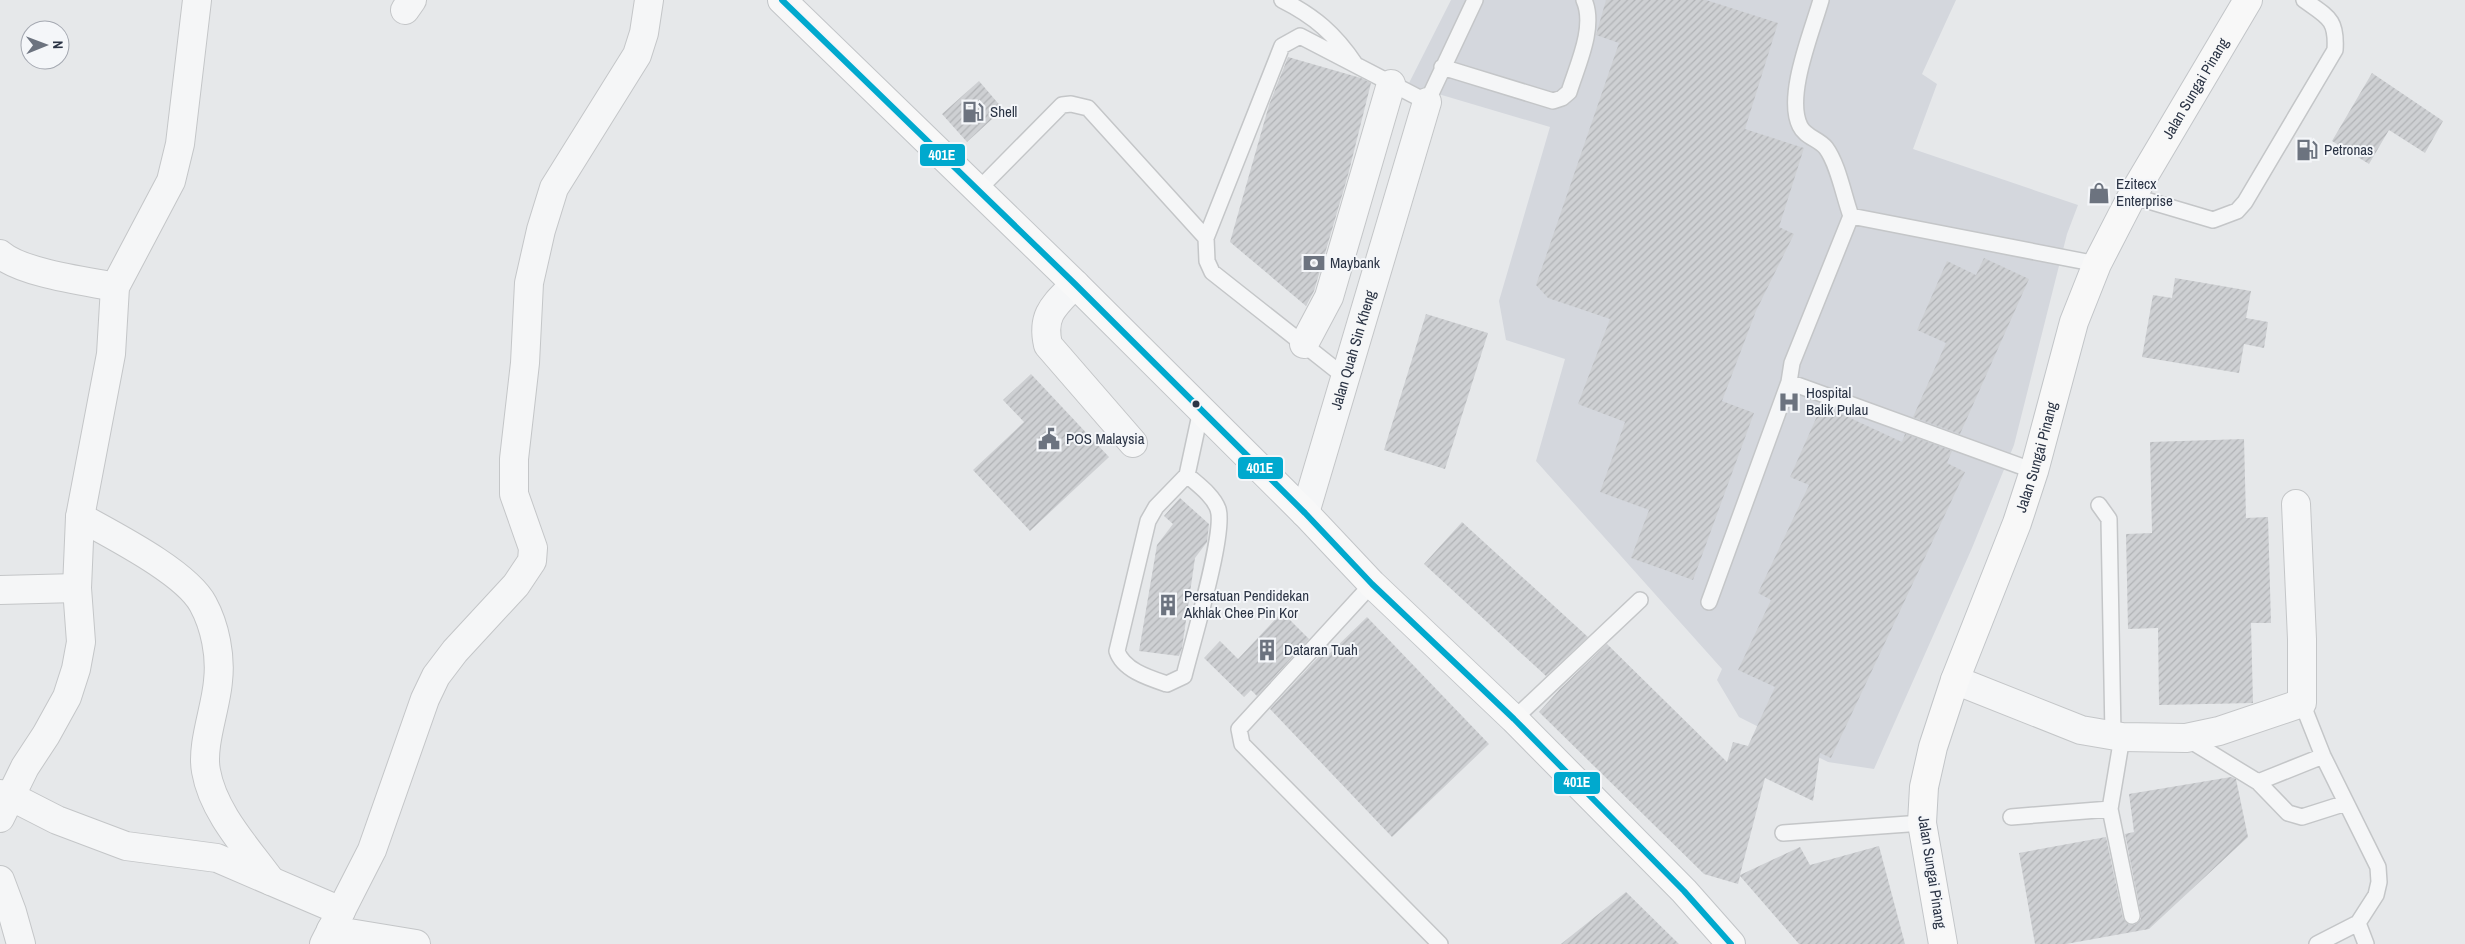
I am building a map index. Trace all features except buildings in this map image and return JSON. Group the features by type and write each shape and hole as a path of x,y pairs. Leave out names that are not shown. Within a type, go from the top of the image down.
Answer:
{"main road":[{"path":"782,0 1075,284 1305,512 1372,584 1514,719 1684,891 1731,944"},
{"name":"Jalan Sungai Pinang","path":"1943,944 1922,823 1924,787 1933,747 1955,680 2017,523 2034,472 2072,332 2097,264 2132,196 2248,0"}],"street":[{"path":"197,0 180,144 171,182 115,287 111,354 80,516 77,588 81,642 76,669 67,697 3,803 57,820 126,846 217,858 271,881 332,928 416,944"},
{"path":"332,928 372,850 425,699 436,676 454,651 516,584 532,561 533,548 514,494 514,459 525,363 528,283 540,230 554,188 637,55 644,33 649,0"},
{"path":"1304,344 1329,297 1391,84"},
{"name":"Jalan Quah Sin Kheng","path":"1305,512 1427,102"},
{"path":"0,254 12,262 27,267 115,287"},
{"path":"1075,284 1047,317 1045,326 1048,345 1133,443"},
{"path":"1955,680 2081,730 2118,736 2186,738 2220,731 2302,703 2302,640 2296,504"},
{"path":"80,516 152,558 188,586 202,602 212,625 217,650 219,679 206,749 205,769 219,807 236,834 271,881"},
{"path":"0,590 77,588"},
{"path":"0,880 21,944"}],"lane":[{"path":"1282,0 1303,10 1340,41 1355,65"},
{"path":"1345,377 1212,272 1207,262 1206,238 1282,46 1300,36 1427,102 1475,0"},
{"path":"1442,67 1553,101 1562,98 1569,92 1586,36 1588,8 1584,0"},
{"path":"1709,602 1789,382 1792,363 1851,216 1829,153 1818,140 1805,133 1800,126 1796,109 1798,81 1821,0"},
{"path":"2132,196 2213,220 2237,211 2246,202 2335,50 2336,31 2331,21 2304,0"},
{"path":"978,190 1062,105 1071,104 1088,108 1206,238"},
{"path":"1851,216 2097,264"},
{"path":"1789,382 2034,472"},
{"path":"1187,475 1206,493 1218,509 1219,523 1216,547 1184,676 1167,684 1147,678 1124,664 1117,651 1148,521 1156,507 1187,475 1201,410"},
{"path":"2099,505 2108,519 2118,736 2110,808 2132,916"},
{"path":"1372,584 1239,729 1240,737 1242,744 1440,944"},
{"path":"1514,719 1640,600"},
{"path":"2302,703 2323,756 2378,867 2379,882 2376,896 2358,923 2317,944"},
{"path":"2186,738 2258,782 2288,813 2294,816 2302,817 2346,803"},
{"path":"2258,782 2323,756"},
{"path":"2011,817 2110,808"},
{"path":"1783,833 1922,823"},
{"path":"2358,923 2366,944"}],"shaded area":[{"name":"Hospital Balik Pulau","path":"1451,0 1956,0 1922,74 1937,84 1913,149 2078,205 2067,234 2014,445 1972,548 1874,769 1828,762 1739,717 1717,680 1722,669 1536,461 1565,359 1506,340 1499,301 1550,127 1408,85"}],"transit line":[{"name":"401E","path":"782,0 1075,284 1305,513 1372,584 1514,719 1684,891 1731,944"}],"place":[{"name":"Shell","path":"973,112"},
{"name":"Petronas","path":"2307,150"},
{"name":"Ezitecx Enterprise","path":"2099,193"},
{"name":"Maybank","path":"1314,263"},
{"name":"Hospital Balik Pulau","path":"1789,402"},
{"name":"POS Malaysia","path":"1049,439"},
{"name":"Persatuan Pendidekan Akhlak Chee Pin Kor","path":"1168,605"},
{"name":"Dataran Tuah","path":"1267,650"}]}
